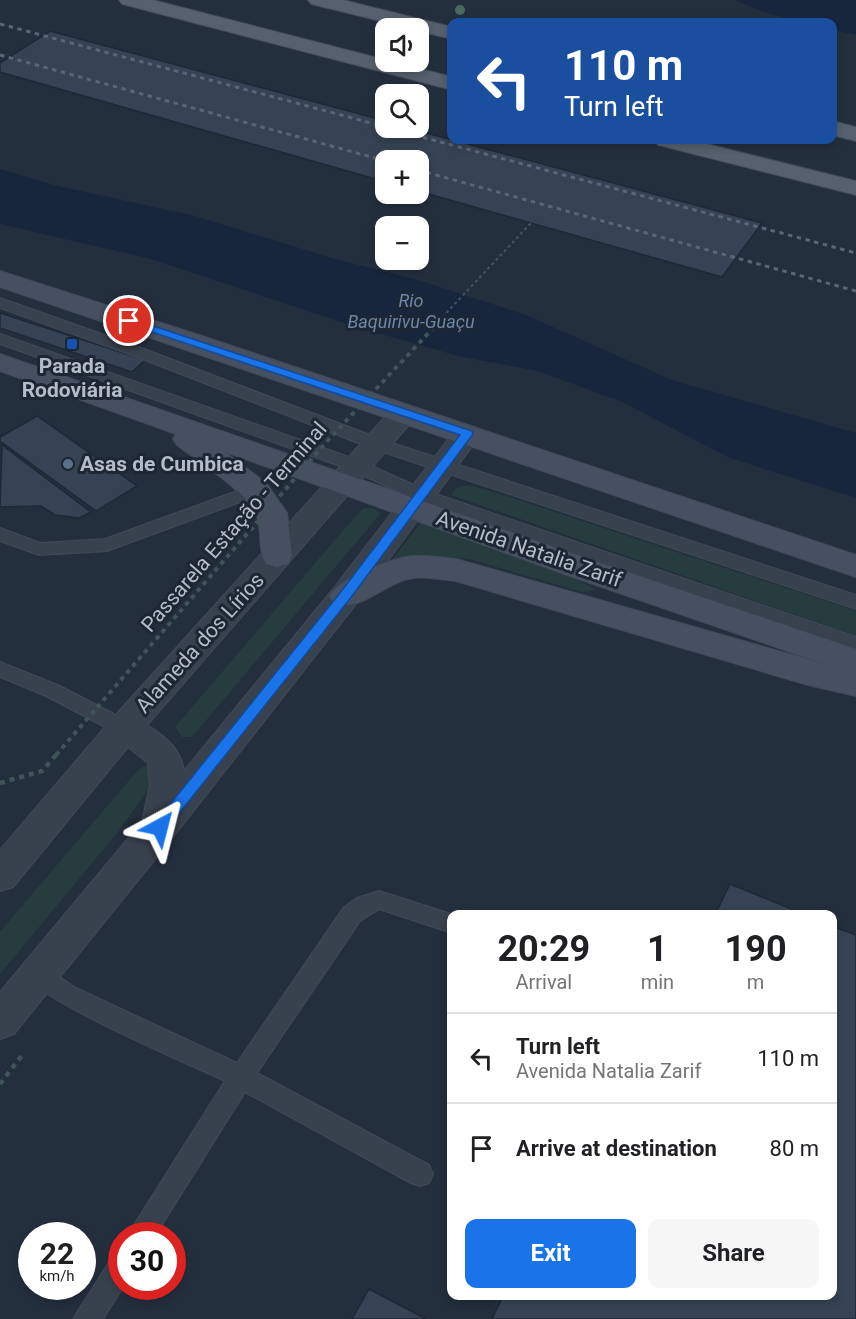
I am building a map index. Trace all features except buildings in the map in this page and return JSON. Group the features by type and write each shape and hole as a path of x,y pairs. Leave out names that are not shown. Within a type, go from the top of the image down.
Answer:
{"main road":[{"path":"129,0 447,83"},
{"path":"318,0 447,32"},
{"path":"837,129 856,134"},
{"path":"682,144 856,188"},
{"path":"0,279 856,566"},
{"name":"Avenida Natalia Zarif","path":"0,362 162,419 350,475 856,662"},
{"path":"162,419 256,490 272,513 277,556"},
{"path":"345,596 383,575 414,567 456,570 808,673 856,684"}],"street":[{"name":"Alameda dos Lírios","path":"0,876 124,728 404,413"},
{"path":"0,1021 160,827 345,596 467,434"},
{"path":"124,728 156,748 164,758 168,773 160,827"}],"lane":[{"path":"0,303 138,352 377,444 856,602"},
{"path":"0,339 116,381 350,475"},
{"path":"116,381 162,419"},
{"path":"0,534 39,549 107,544 256,490"},
{"path":"416,501 856,644"},
{"path":"0,669 53,691 124,728"},
{"path":"149,1222 241,1077 352,914 364,905 379,900 447,922"},
{"path":"38,975 68,995 241,1077 420,1174"},
{"path":"87,1319 108,1287"}],"path":[{"name":"Passarela Estação - Terminal","path":"0,783 42,771 329,440 531,223"}],"green space":[{"path":"462,486 473,486 519,500 856,611 856,636 451,495 455,489"},
{"path":"364,508 374,508 380,514 192,737 182,737 175,727"},
{"path":"422,521 578,580 597,590 582,592 469,559 436,557 392,560"},
{"path":"152,766 158,776 117,833 0,974 0,932 138,770"}],"water":[{"path":"736,0 856,0 856,35 837,31 837,18 788,18 760,11"},
{"name":"Rio Baquirivu-Guaçu","path":"0,169 54,185 195,216 335,259 418,280 526,315 672,380 856,433 856,498 730,458 622,402 538,371 462,357 350,325 151,259 0,224"}],"railway":[{"path":"0,24 375,124"},
{"path":"0,55 375,158"},
{"path":"425,138 447,144"},
{"path":"448,144 856,253"},
{"path":"429,173 856,291"}],"place":[{"name":"Parada Rodoviária","path":"72,344"},
{"name":"Asas de Cumbica","path":"68,464"}],"route":[{"path":"129,321 467,434 345,596 160,827"}]}
